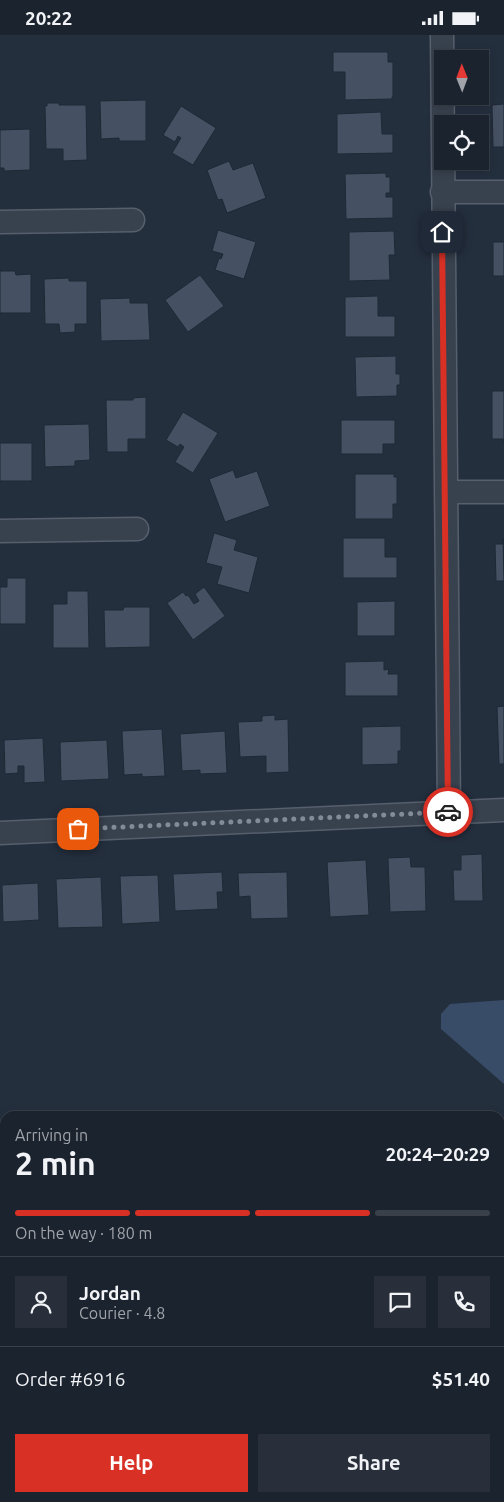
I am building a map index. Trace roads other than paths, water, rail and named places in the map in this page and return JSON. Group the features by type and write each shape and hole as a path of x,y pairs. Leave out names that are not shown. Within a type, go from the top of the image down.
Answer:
{"street":[{"path":"442,35 449,812"},
{"path":"442,192 504,191"},
{"path":"0,221 133,221"},
{"path":"446,492 504,492"},
{"path":"0,531 137,529"},
{"path":"0,833 504,810"}],"water":[{"path":"504,1000 504,1084 441,1029 441,1014 450,1004"}]}
